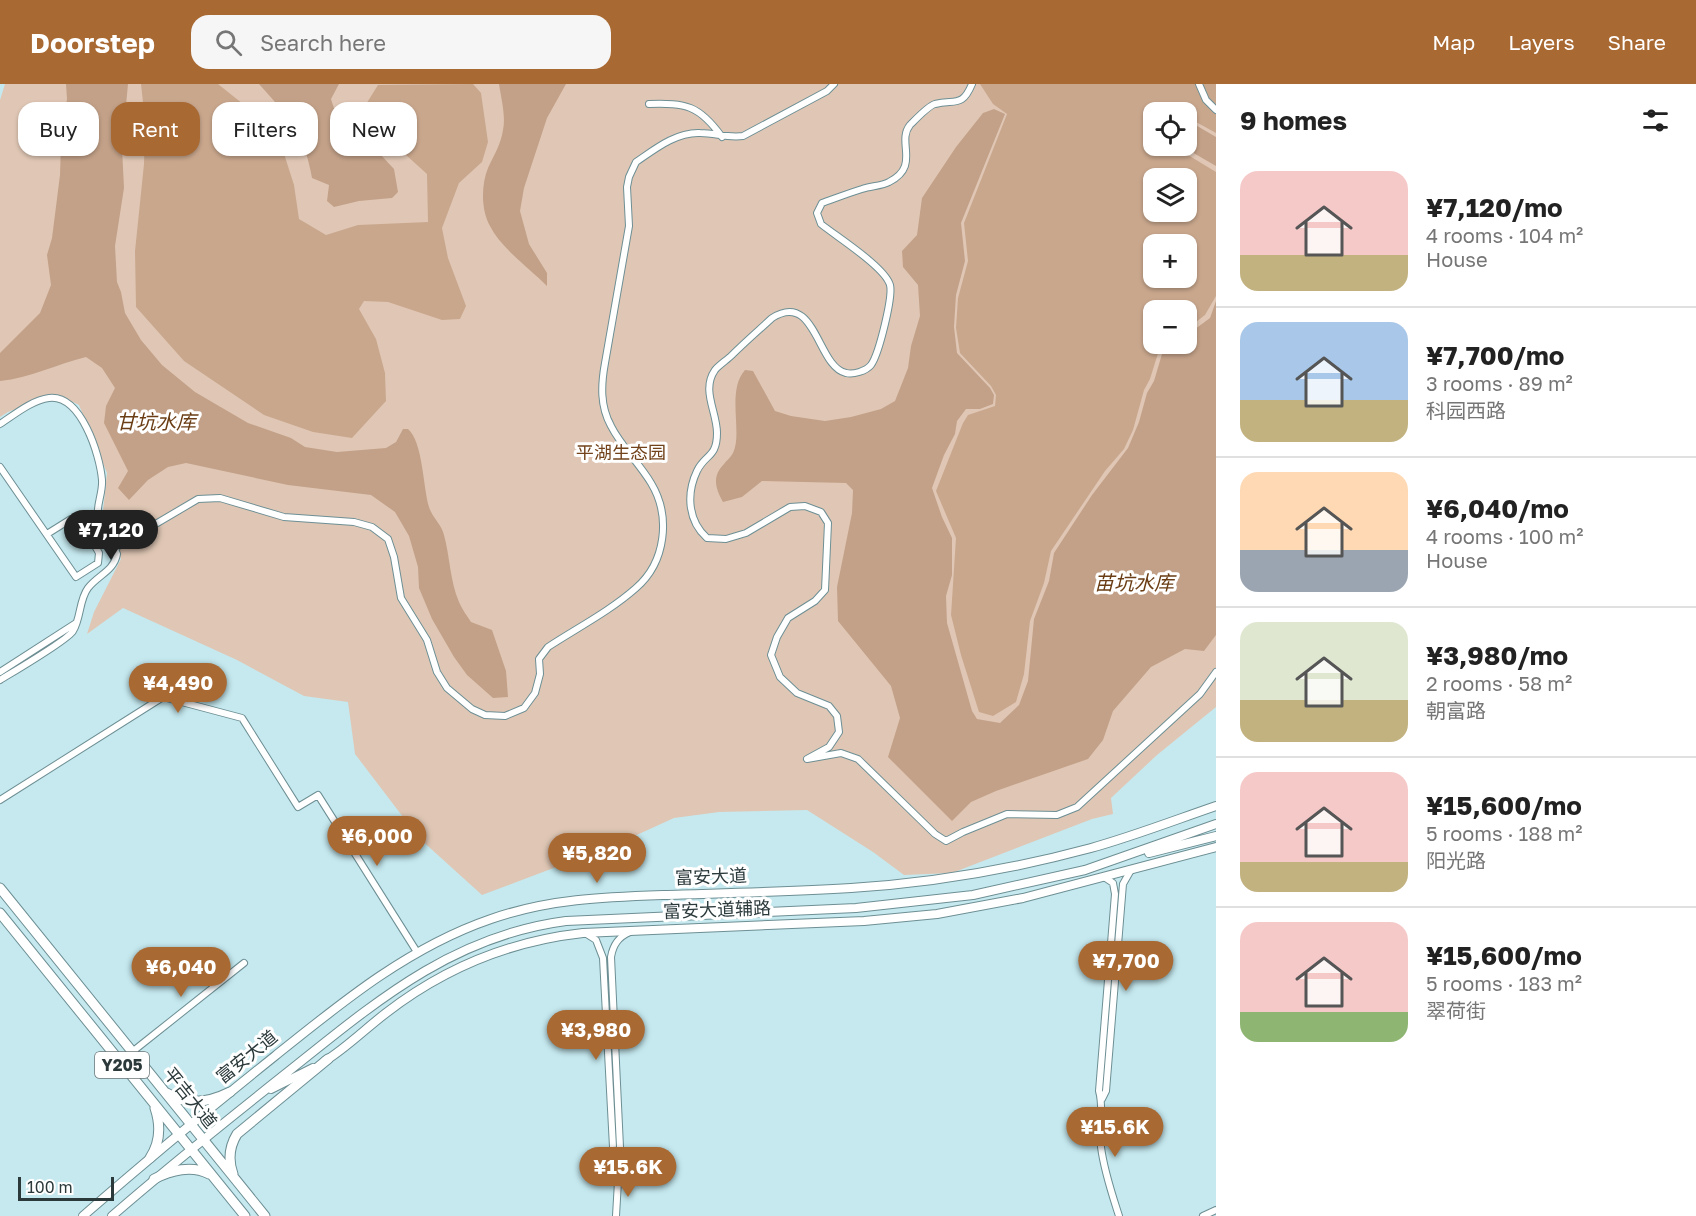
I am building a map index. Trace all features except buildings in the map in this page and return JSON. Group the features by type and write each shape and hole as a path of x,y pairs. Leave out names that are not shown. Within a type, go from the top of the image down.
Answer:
{"main road":[{"name":"富安大道","path":"83,1216 190,1124 350,997 417,952 472,926 537,905 586,898 858,888 949,878 1076,852 1216,806"},
{"name":"富安大道","path":"112,1216 190,1149 411,978 450,956 511,932 547,923 629,917 848,909 913,903 1004,889 1085,870 1216,824"},
{"path":"1085,870 1216,836"},
{"name":"富安大道辅路","path":"255,1098 328,1059 402,1001 451,972 525,943 582,933 864,921 919,916 1000,903 1216,847"},
{"name":"平吉大道","path":"0,888 265,1216"},
{"name":"平吉大道","path":"0,913 245,1216"},
{"path":"629,917 703,927"},
{"path":"239,1184 230,1161 231,1146 237,1134 328,1059"},
{"path":"158,1085 178,1098 195,1101 213,1099 230,1092"},
{"path":"150,1158 155,1151 159,1137 159,1124 153,1103"},
{"path":"154,1179 182,1170 202,1171 213,1177"}],"street":[{"path":"115,548 198,499 220,498 284,518 354,522 372,527 388,539 394,557 401,598 427,640 437,672 447,688 472,709 485,715 505,716 524,708 535,693 540,674 539,659 548,647 637,587 660,553 663,520 654,489 610,426 603,404 603,372 629,226 628,177 636,162 669,140 699,133 722,137 742,136 827,91 834,84"},
{"path":"972,84 967,95 957,103 933,104 909,127 905,138 908,161 900,175 889,183 822,203 817,213 821,224 880,269 890,285 888,315 870,365 859,373 846,373 836,368 806,320 793,311 783,311 772,318 714,371 710,385 710,399 717,431 715,451 698,470 690,492 691,516 698,530 707,538 726,539 746,532 790,507 805,506 822,512 828,523 825,590 814,601 788,618 777,637 771,655 780,677 797,693 829,706 837,716 839,732 829,747 807,759 841,753 858,759 935,834 946,841 963,831 1007,814 1057,815 1077,807 1200,694 1216,672"},
{"path":"1199,84 1206,100 1216,110"},
{"path":"649,104 689,106 712,123 722,137"},
{"path":"0,424 38,401 48,398 63,400 74,407 98,457 103,490 98,508 98,519 117,554 111,569 94,582 84,594 72,634 0,680"},
{"path":"0,467 76,577 98,563 99,553 78,518 71,519 47,534"},
{"path":"0,672 77,622"},
{"path":"0,800 163,697 242,718 298,807 318,795 417,952"},
{"path":"1101,1100 1106,1091 1123,884 1131,870"},
{"path":"1103,877 1113,883 1115,894 1099,1091 1101,1150 1119,1216"},
{"path":"616,1216 620,1147 611,957 619,939 634,930"},
{"path":"582,933 596,940 603,958 613,1147 617,1179"},
{"path":"132,1052 244,963"},
{"path":"1203,1216 1216,1210"}],"green space":[{"name":"平湖生态园","path":"5,84 1216,84 1216,707 1157,755 1111,798 1113,814 1092,819 952,873 904,875 873,852 807,810 719,812 674,818 617,844 482,895 419,838 355,754 348,702 304,696 237,660 123,608 87,634 94,612 121,559 103,511 107,473 79,405 56,394 0,417 0,100"}],"shaded area":[{"path":"141,84 218,84 240,102 212,102 212,156 285,156 294,185 299,219 326,235 358,225 428,222 427,174 407,156 417,156 417,102 367,102 378,85 473,84 481,93 488,142 482,162 459,183 442,228 448,258 466,306 460,319 442,320 388,302 364,301 359,309 376,339 385,373 386,401 352,438 313,432 264,415 184,361 136,307 135,251 144,156 200,156 200,102 143,102"},
{"path":"980,84 1216,84 1216,133 1197,123 1197,102 1143,102 1143,156 1190,156 1216,172 1216,296 1205,315 1197,321 1197,300 1143,300 1143,354 1158,354 1144,390 1133,430 1124,449 1105,471 1051,551 1044,583 1030,621 1024,674 1016,702 993,716 979,712 961,655 951,615 956,538 936,491 968,415 995,406 996,395 991,386 960,353 956,328 958,298 968,261 964,223 1007,114 993,104"}],"water":[{"name":"甘坑水库","path":"66,84 128,84 126,102 111,102 111,156 122,156 124,188 115,246 117,282 125,313 141,340 162,365 195,392 248,423 291,438 305,447 337,452 386,448 396,442 403,429 408,429 413,435 420,454 429,507 444,535 459,602 471,622 492,630 506,671 508,697 493,698 467,675 454,657 432,619 419,588 418,567 409,536 395,512 371,495 288,485 186,463 168,467 148,480 129,500 118,488 128,471 104,423 106,406 115,388 102,368 86,357 22,377 0,381 0,353 40,313 51,285 47,255 52,238 61,156 99,156 99,102 67,102"},
{"path":"259,84 339,84 330,102 330,156 382,156 394,169 398,192 392,198 359,201 334,207 327,201 329,185 312,178 307,156 318,156 318,102 275,102"},
{"path":"499,84 566,84 547,118 524,188 520,211 529,244 547,273 547,286 501,242 490,226 485,213 484,182 501,140 504,125"},
{"name":"苗坑水库","path":"994,109 1005,114 961,223 965,261 956,295 954,327 957,353 990,388 994,395 993,404 980,409 966,409 957,421 955,434 944,455 932,488 952,538 952,575 946,596 947,623 972,711 977,719 1000,723 1019,705 1028,681 1034,619 1049,581 1054,553 1092,495 1128,448 1162,354 1197,354 1197,328 1210,318 1216,301 1216,635 1204,651 1185,649 1151,667 1113,711 1103,740 1088,759 971,802 952,821 888,757 900,718 891,686 838,621 837,587 852,513 853,490 846,483 762,481 742,497 723,502 718,492 716,478 736,445 735,400 739,379 745,370 753,371 775,411 791,416 825,421 881,409 895,401 908,368 911,346 920,316 918,285 903,267 902,251 917,235 922,198 956,147 983,113"},
{"path":"1197,126 1216,137 1216,166 1197,155"}]}
